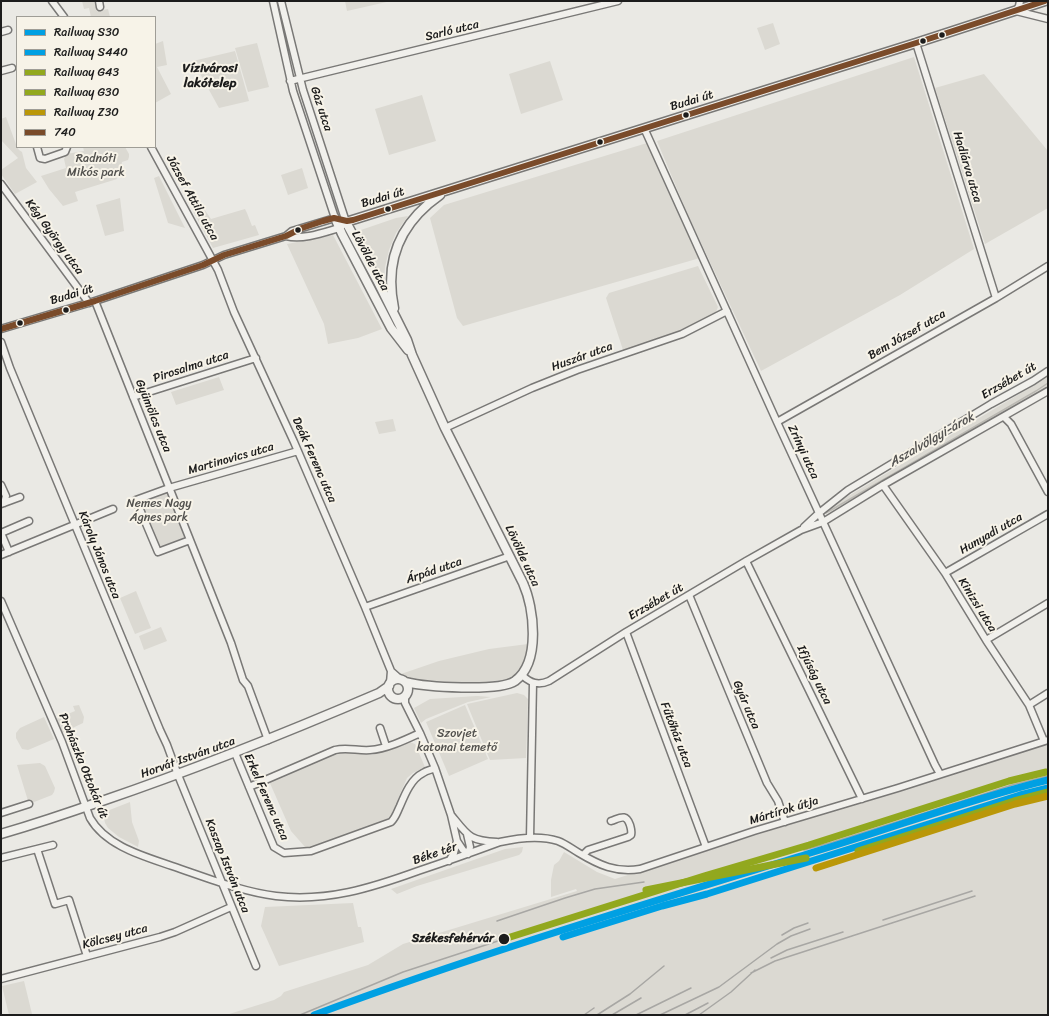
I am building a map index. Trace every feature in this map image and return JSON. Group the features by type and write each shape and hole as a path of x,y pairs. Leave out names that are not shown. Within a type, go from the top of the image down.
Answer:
{"main road":[{"name":"Budai út","path":"346,222 916,43 1016,11 1029,4 1045,1"},
{"name":"Lövölde utca","path":"397,321 391,292 391,278 392,266 398,245 407,227 418,214 446,191"},
{"name":"Lövölde utca","path":"335,218 391,328 412,355"},
{"name":"Lövölde utca","path":"346,222 407,340 412,355 445,428 527,591 532,616 531,653 522,675"},
{"path":"417,685 404,697 393,697 390,688 394,680 417,685 494,687 510,684 522,675"},
{"path":"403,681 408,688 404,697"},
{"name":"Horvát István utca","path":"1,834 86,807 178,775 268,740 390,688"}],"street":[{"path":"52,1 63,16"},
{"name":"Gáz utca","path":"273,1 290,81 335,218"},
{"name":"Gáz utca","path":"281,1 300,78 346,222"},
{"name":"Sarló utca","path":"290,81 618,1"},
{"path":"1020,1 1016,11 1048,19"},
{"path":"1029,4 1038,16"},
{"path":"1,32 8,30"},
{"name":"Hadiárva utca","path":"916,43 996,298"},
{"path":"1,71 12,68"},
{"path":"648,137 656,124"},
{"name":"Zrínyi utca","path":"644,128 822,522 940,774"},
{"path":"37,148 40,158 42,159 66,149"},
{"name":"József Attila utca","path":"152,148 213,260"},
{"name":"Kégl György utca","path":"1,184 92,302"},
{"path":"335,218 346,222"},
{"name":"Budai út","path":"1,329 92,302 203,265 224,255 286,236 292,231 335,218"},
{"name":"Budai út","path":"286,236 295,238 302,237 339,228 346,222"},
{"name":"Deák Ferenc utca","path":"213,260 234,312 298,451 365,606 391,671 390,688"},
{"name":"Bem József utca","path":"777,422 996,298 1048,266"},
{"name":"Gyümölcs utca","path":"92,302 133,397 234,650 244,680 248,686 268,740"},
{"name":"Huszár utca","path":"445,428 532,388 577,370 682,334 727,311"},
{"name":"Károly János utca","path":"1,342 10,368 156,722 167,745 178,775"},
{"name":"Pirosalma utca","path":"133,397 256,358"},
{"name":"Erzsébet út","path":"801,530 819,513 848,490 1048,371"},
{"name":"Erzsébet út","path":"533,683 541,684 549,681 626,632 689,595 801,530 822,522 883,485 1048,391"},
{"path":"1004,417 1011,424 1048,492"},
{"name":"Martinovics utca","path":"190,540 158,552 136,500 169,488 298,451"},
{"path":"1,485 6,496 3,504"},
{"name":"Kinizsi utca","path":"883,485 945,573 986,640 1030,704 1046,741"},
{"path":"3,504 20,497"},
{"path":"1,555 113,509"},
{"name":"Hunyadi utca","path":"945,573 1048,514"},
{"path":"8,552 1,533 29,521"},
{"name":"Árpád utca","path":"365,606 510,556"},
{"name":"Ifjúság utca","path":"746,562 862,799"},
{"name":"Gyár utca","path":"689,595 767,783 778,801 785,822"},
{"name":"Prohászka Ottokár út","path":"1,601 60,737 94,825 110,840 145,856 248,890 278,896 323,896 347,893"},
{"path":"986,640 1048,603"},
{"name":"Fűtőház utca","path":"626,632 706,847"},
{"name":"Deák Ferenc utca","path":"391,671 403,681"},
{"path":"522,675 533,683 530,838"},
{"path":"1030,704 1048,693"},
{"path":"404,697 435,768 451,815 456,841 454,853 448,861"},
{"path":"380,728 386,746"},
{"path":"249,787 335,750 346,748 369,750 386,746 420,733"},
{"name":"Mártírok útja","path":"530,838 557,840 583,856 607,868 630,871 648,867 706,847 1046,741"},
{"name":"Erkel Ferenc utca","path":"235,753 274,847 284,853 311,851 391,822 396,817 403,798 413,782 424,772 435,768"},
{"name":"Kaszap István utca","path":"178,775 256,966"},
{"path":"1,812 29,804"},
{"path":"451,815 467,834 477,840 500,842"},
{"path":"583,856 588,850 631,835 632,831 626,817 611,821"},
{"path":"456,841 462,850 468,854 470,847 467,834"},
{"name":"Béke tér","path":"347,893 380,885 500,842 530,838"},
{"path":"1,858 53,845"},
{"path":"37,849 55,904 69,900 87,956"},
{"name":"Kölcsey utca","path":"1,979 175,932 231,907"}],"shaded area":[{"path":"82,1 94,1 97,11 108,9 110,16 91,16 89,8 84,9"},
{"path":"345,1 391,1 347,11"},
{"path":"773,23 780,44 765,50 757,28"},
{"path":"163,41 167,65 157,67 171,94 156,102 156,44"},
{"path":"257,43 269,87 248,92 235,48"},
{"path":"235,51 249,101 219,108 193,61"},
{"path":"914,57 974,249 900,295 761,371 688,215 657,141"},
{"path":"550,61 563,100 521,114 509,74"},
{"path":"984,74 1048,151 1048,208 985,244 935,88"},
{"path":"422,95 436,141 389,155 375,109"},
{"path":"6,117 16,148 22,152 26,168 37,182 15,194 1,174 1,170 18,158 1,140 1,119"},
{"path":"647,143 700,258 463,326 457,318 430,218 444,205"},
{"name":"Radnóti Mikós park","path":"83,148 126,148 129,157 128,160 122,162 120,171 115,173 117,179 75,192 78,201 63,206 49,189 41,176 66,168 64,159 66,154 84,151"},
{"path":"302,168 308,188 288,195 281,175"},
{"path":"159,176 185,228 168,223 154,178"},
{"path":"120,198 124,231 105,236 96,205"},
{"path":"200,203 211,219 245,209 252,226 255,225 259,235 213,248 193,211 194,207"},
{"path":"408,216 396,233 389,250 385,267 384,284 355,232 396,218"},
{"path":"333,235 382,329 358,338 328,344 324,324 287,244"},
{"path":"698,266 718,307 715,314 681,331 623,350 606,298 609,293"},
{"path":"1048,375 1048,390 831,516 829,511 835,504 1036,384"},
{"path":"219,377 224,390 176,405 171,392"},
{"path":"393,419 396,431 379,434 375,422"},
{"name":"Nemes Nagy Ágnes park","path":"169,488 190,540 158,552 136,500"},
{"path":"136,591 151,628 135,634 120,598"},
{"path":"161,627 167,641 144,650 139,636"},
{"path":"528,644 526,658 518,674 511,679 502,682 488,684 413,682 410,678 401,674 439,661 489,649"},
{"path":"517,693 524,695 528,699 526,758 490,760 467,704"},
{"path":"477,696 491,697 468,702 426,719 421,723 414,708 430,699"},
{"path":"79,705 84,717 83,723 62,733 56,719 75,711 73,706"},
{"name":"Szovjet katonai temető","path":"465,705 488,759 449,776 426,722"},
{"path":"44,717 54,739 28,750 22,749 16,738 16,733 20,728"},
{"path":"410,742 415,744 425,767 407,778 392,813 387,819 329,843 315,847 305,847 291,831 269,781 339,750 372,755"},
{"path":"1048,744 1048,1015 226,1015 274,1000 281,996 284,992 368,965 403,944 577,891 576,889 551,897 551,880 554,865 559,861 564,852 597,872 615,879"},
{"path":"40,763 45,766 55,788 54,792 52,795 29,804 17,765"},
{"path":"130,802 132,822 139,841 138,847 119,837 108,828 104,818 107,811"},
{"path":"523,847 522,852 519,855 417,886 397,894 391,889 505,849"},
{"path":"353,903 358,927 361,927 364,942 279,966 261,926 265,907"},
{"path":"24,981 32,1014 35,1015 9,1015 2,986"}],"waterway":[{"name":"Aszalvölgyi-árok","path":"826,513 1048,383"}],"railway":[{"path":"804,850 1012,785 1048,776"},
{"path":"497,921 595,889 644,882"},
{"path":"883,920 972,891"},
{"path":"751,973 775,961 975,896"},
{"path":"782,935 794,928 808,923"},
{"path":"660,1015 719,987 777,944 791,936 810,929"},
{"path":"771,958 787,950 843,932"},
{"path":"300,1015 403,972 504,939"},
{"path":"597,1015 630,994 664,966"},
{"path":"699,1015 731,992 755,970"},
{"path":"636,1015 691,988"},
{"path":"612,1015 641,998"},
{"path":"685,1015 708,1003"},
{"path":"584,1015 594,1008"}],"rail line":[{"name":"G30","path":"504,939 704,876 809,845 1009,781 1046,772"},
{"name":"S30","path":"314,1015 559,931 837,845 957,806 1048,780"},
{"name":"S440","path":"563,937 662,906 707,894 1020,795 1048,788"},
{"name":"G43","path":"858,851 1014,801 1048,792"},
{"name":"Z30","path":"816,868 1015,804 1048,796"},
{"name":"G43","path":"646,890 806,858"}],"transit line":[{"name":"740","path":"1,329 95,301 203,265 224,255 286,236 302,228 323,221 334,218 347,221 353,220 1045,1"}],"place":[{"name":"Székesfehérvár","path":"504,939"}],"district":[{"name":"Vízivárosi lakótelep","path":"210,76"}]}
